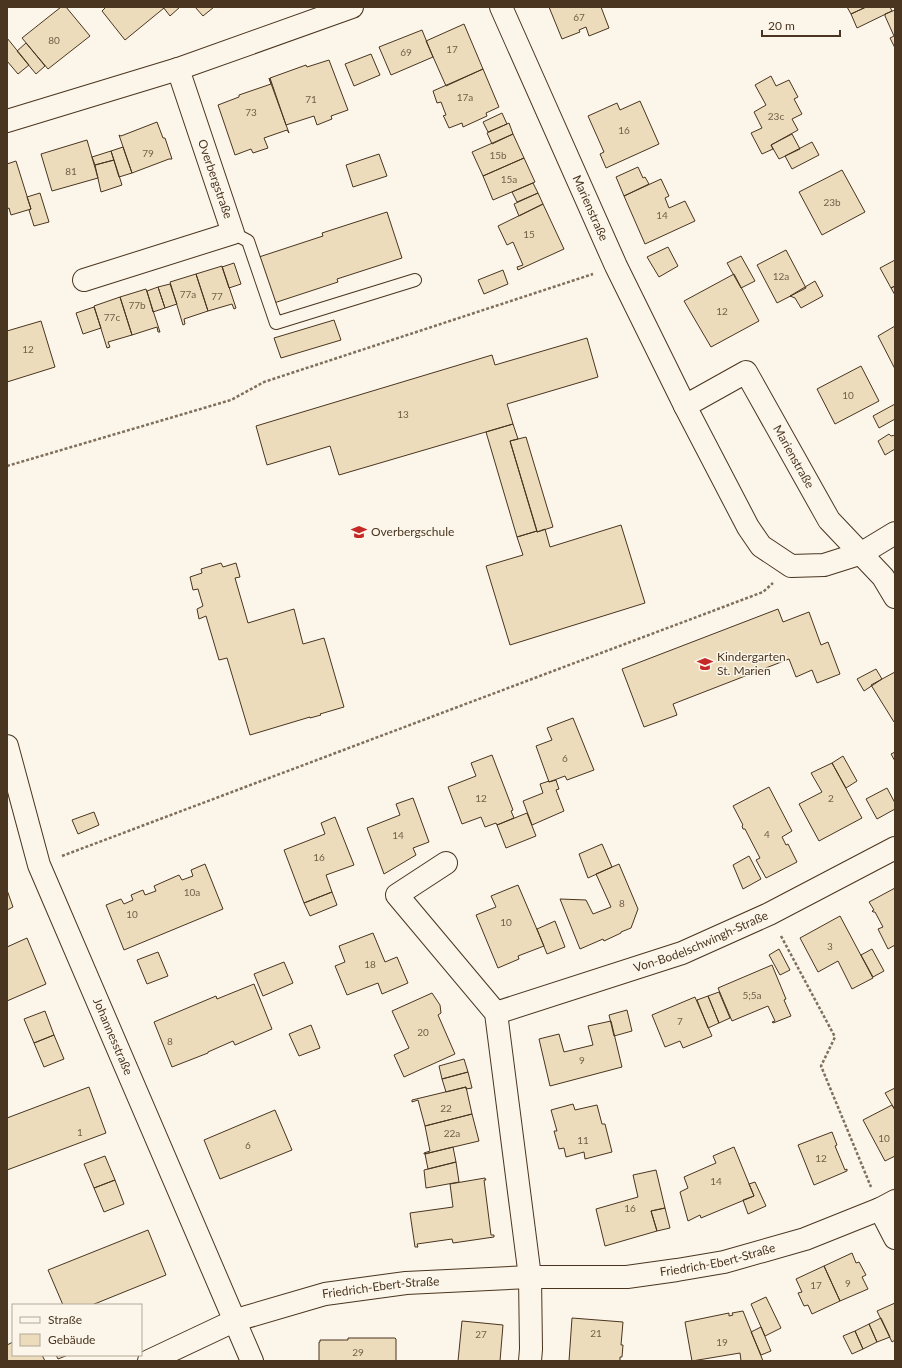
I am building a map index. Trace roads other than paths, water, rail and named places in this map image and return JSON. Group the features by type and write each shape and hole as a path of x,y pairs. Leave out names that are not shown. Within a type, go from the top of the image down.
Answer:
{"street":[{"path":"7,121 178,69 352,7"},
{"name":"Marienstraße","path":"501,7 616,266 685,406 748,527 761,546 791,566 824,565 862,553"},
{"name":"Overbergstraße","path":"84,280 233,233 178,69"},
{"name":"Marienstraße","path":"685,406 746,372 828,520 884,577 895,597"},
{"path":"862,553 895,533"},
{"name":"Johannesstraße","path":"7,746 39,865 236,1320 252,1361"},
{"name":"Von-Bodelschwingh-Straße","path":"496,1013 682,953 769,914 895,848"},
{"path":"446,863 397,895 496,1013 530,1277 530,1361"},
{"path":"888,1205 895,1238"},
{"name":"Friedrich-Ebert-Straße","path":"150,1361 236,1320 325,1294 406,1283 530,1277 627,1277 677,1270 724,1262 805,1239 888,1205"}],"lane":[{"path":"233,233 248,241 276,323 415,280"}],"place":[{"name":"Overbergschule","path":"359,532"},
{"name":"Kindergarten St. Marien","path":"705,664"}]}
